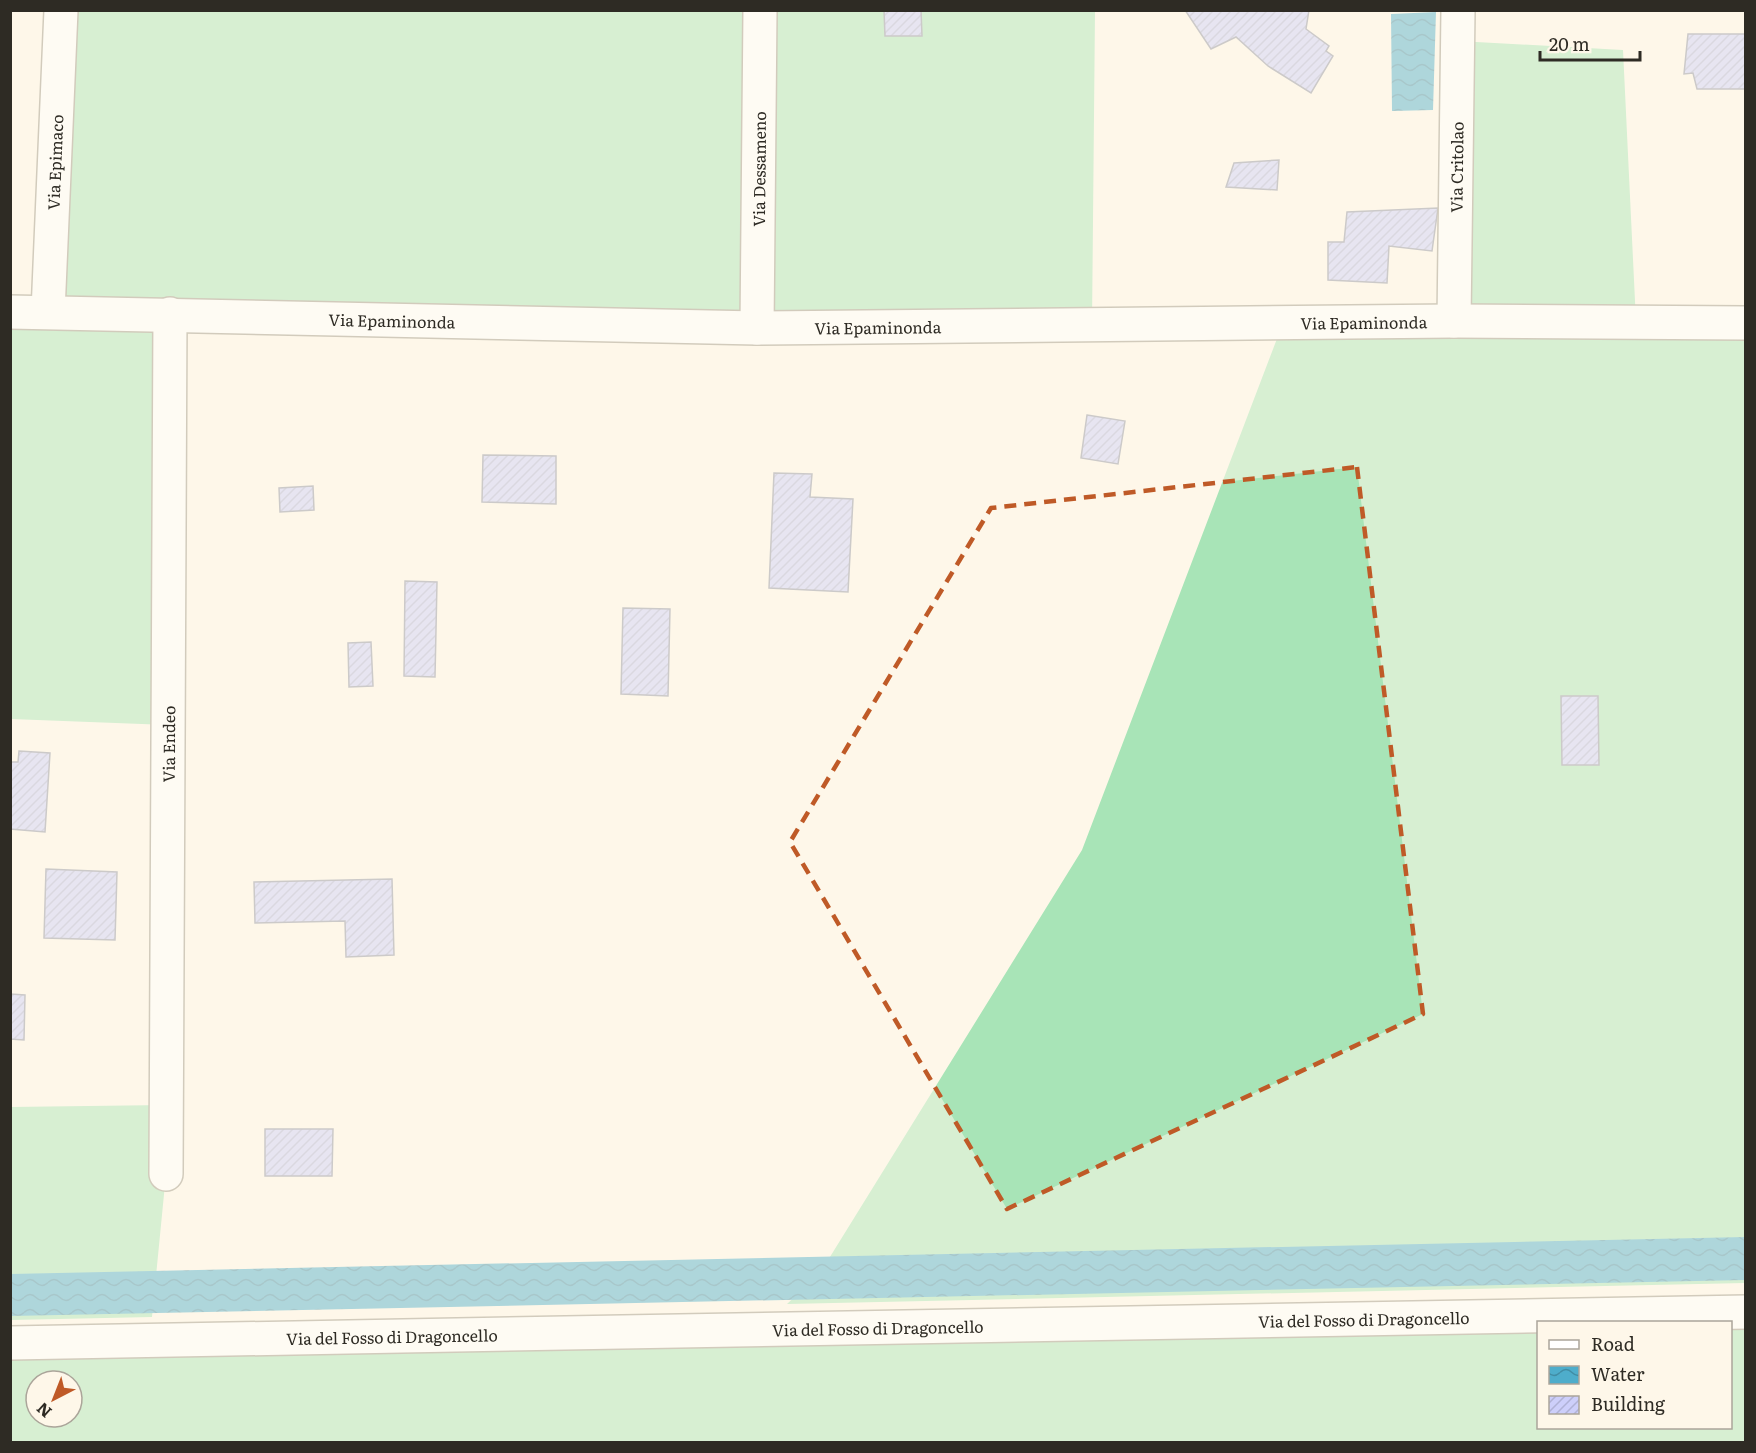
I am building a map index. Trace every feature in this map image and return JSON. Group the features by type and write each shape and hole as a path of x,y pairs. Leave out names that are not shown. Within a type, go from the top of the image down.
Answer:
{"street":[{"name":"Via Epimaco","path":"48,312 61,10"},
{"name":"Via Dessameno","path":"757,328 760,10"},
{"name":"Via Critolao","path":"1454,321 1458,10"},
{"name":"Via Epaminonda","path":"10,312 757,328 1454,321 1746,323"},
{"name":"Via Endeo","path":"165,1174 170,314"},
{"name":"Via del Fosso di Dragoncello","path":"10,1343 1746,1312"}],"highlighted area":[{"path":"1357,467 1423,1014 1007,1209 790,842 991,508"}],"green space":[{"path":"61,11 1095,11 1092,325 170,314 168,725 11,719 10,312 48,312"},
{"path":"1458,41 1623,50 1636,322 1745,323 1745,1283 787,1304 820,1273 1082,850 1283,323 1454,321"},
{"path":"166,1105 166,1174 152,1317 11,1320 10,1107"},
{"path":"1745,1312 1745,1442 11,1442 10,1346"}],"water":[{"path":"1436,12 1433,110 1392,111 1391,14"},
{"path":"1746,1237 1745,1280 10,1316 11,1274"}],"building":[{"path":"884,10 921,10 922,36 885,36"},
{"path":"1185,10 1309,10 1306,29 1329,46 1326,51 1333,56 1311,93 1268,66 1236,37 1211,49"},
{"path":"1688,34 1746,34 1746,89 1697,89 1693,73 1684,74"},
{"path":"1279,160 1277,190 1226,187 1234,163"},
{"path":"1438,208 1432,251 1389,246 1387,283 1328,280 1328,242 1344,242 1347,212"},
{"path":"1087,415 1125,421 1118,464 1081,458"},
{"path":"483,455 556,456 556,504 482,502"},
{"path":"774,473 812,474 810,497 853,499 848,592 769,588"},
{"path":"313,486 314,510 280,512 279,488"},
{"path":"405,581 437,582 435,677 404,676"},
{"path":"623,608 670,609 668,696 621,694"},
{"path":"371,642 373,686 349,687 348,643"},
{"path":"1561,696 1598,696 1599,765 1562,765"},
{"path":"19,751 50,753 45,832 10,829 10,762 18,762"},
{"path":"46,869 117,872 115,940 44,938"},
{"path":"392,879 394,955 346,957 345,921 255,923 254,882"},
{"path":"10,994 25,995 24,1040 10,1039"},
{"path":"265,1129 333,1129 332,1176 265,1176"}]}
